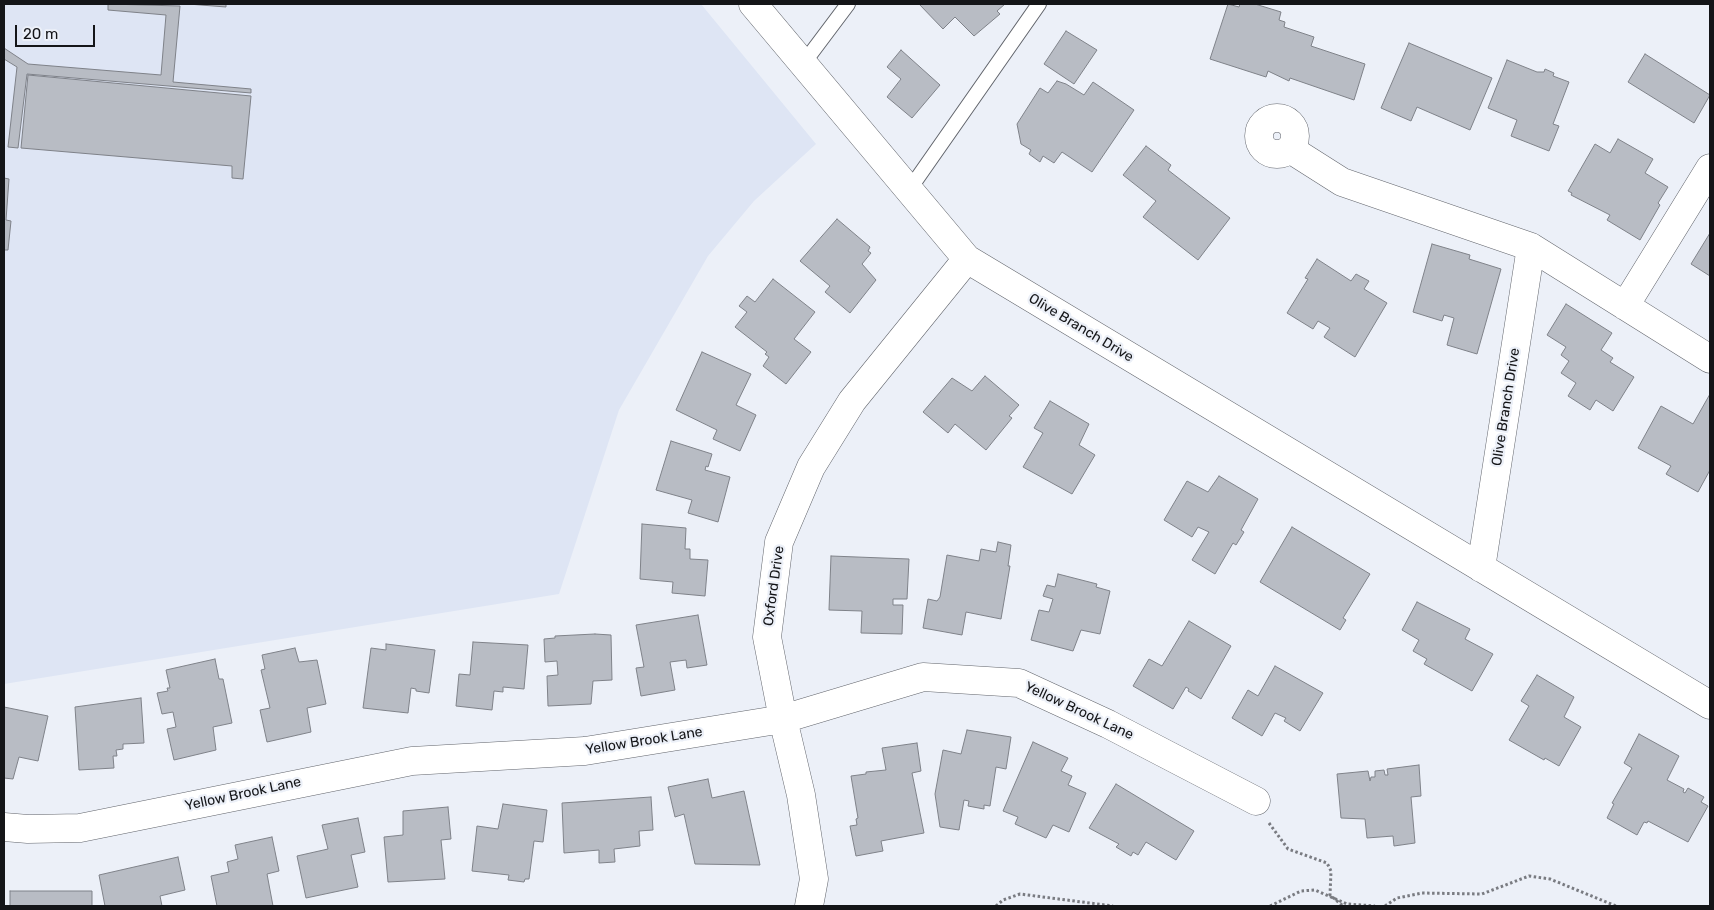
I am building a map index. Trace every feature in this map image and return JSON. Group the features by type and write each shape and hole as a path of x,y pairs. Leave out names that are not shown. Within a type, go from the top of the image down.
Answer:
{"street":[{"name":"Olive Branch Drive","path":"753,4 966,259 1710,705"},
{"path":"1290,149 1342,182 1531,247 1710,359"},
{"path":"1625,306 1710,168"},
{"name":"Olive Branch Drive","path":"1482,568 1531,247"},
{"name":"Oxford Drive","path":"810,906 814,879 801,796 783,720 767,637 779,542 810,467 852,401 966,259"},
{"name":"Yellow Brook Lane","path":"4,827 28,829 80,828 412,761 585,751 783,720 922,677 1019,683 1108,724 1256,801"}],"lane":[{"path":"803,64 848,4"},
{"path":"909,190 1039,4"}],"path":[{"path":"1256,801 1288,849 1327,862 1331,871 1330,895"},
{"path":"1385,906 1398,898 1422,893 1482,894 1529,876 1550,878 1616,906"},
{"path":"1270,906 1301,891 1315,890 1347,904 1375,906"},
{"path":"996,906 1003,900 1020,894 1113,906"},
{"path":"1330,895 1343,906"}],"shaded area":[{"path":"4,4 701,4 816,144 754,201 708,256 619,410 559,594 4,684"}],"building":[{"path":"108,4 180,6 173,82 251,89 251,93 27,74 18,148 8,147 17,67 4,59 4,48 28,64 161,75 166,15 108,10"},
{"path":"188,4 226,4 226,7"},
{"path":"919,4 1005,4 997,11 1000,14 974,36 955,17 943,29"},
{"path":"1228,4 1239,7 1240,4 1255,4 1281,12 1279,20 1285,22 1284,27 1314,37 1311,46 1365,64 1354,100 1290,78 1289,81 1268,71 1266,77 1210,59"},
{"path":"1066,31 1097,50 1074,84 1044,64"},
{"path":"1409,43 1492,78 1470,130 1417,107 1411,121 1381,108"},
{"path":"901,50 940,85 912,118 887,97 901,79 887,67"},
{"path":"1645,54 1710,95 1694,123 1628,82"},
{"path":"1507,60 1537,72 1544,72 1545,69 1554,73 1553,76 1569,82 1553,124 1559,126 1549,151 1511,136 1517,120 1488,108"},
{"path":"28,75 251,96 243,179 232,178 232,166 21,148"},
{"path":"1057,81 1084,95 1093,82 1134,110 1092,172 1062,152 1054,163 1043,156 1040,162 1029,154 1031,150 1021,144 1017,124 1040,88 1048,93"},
{"path":"1618,139 1653,159 1645,173 1668,187 1640,240 1607,220 1610,215 1571,195 1572,193 1568,191 1595,144 1610,153"},
{"path":"1146,146 1171,165 1168,170 1230,218 1198,260 1143,217 1156,201 1123,175"},
{"path":"4,178 9,179 6,220 11,221 8,250 4,250"},
{"path":"837,219 870,247 868,251 871,253 862,264 876,280 850,313 825,292 830,286 800,261"},
{"path":"1710,233 1710,276 1691,264"},
{"path":"1432,244 1470,255 1469,259 1501,269 1477,354 1447,345 1454,318 1444,315 1442,321 1413,312"},
{"path":"1317,259 1351,281 1356,274 1369,281 1364,289 1387,303 1355,357 1324,337 1330,328 1318,321 1313,329 1287,313 1308,279 1305,278"},
{"path":"773,279 815,312 794,339 811,352 786,384 763,366 769,357 765,354 767,352 735,327 747,312 739,306 747,296 755,302"},
{"path":"1566,304 1612,333 1601,350 1613,358 1610,362 1634,377 1613,411 1596,400 1590,410 1568,396 1576,383 1561,373 1569,361 1561,355 1566,347 1547,335"},
{"path":"702,352 751,374 736,405 756,415 740,451 713,439 717,430 676,410"},
{"path":"985,376 1019,405 1009,416 1012,418 986,450 955,424 948,433 923,412 952,378 972,391"},
{"path":"1710,394 1710,470 1698,492 1666,474 1671,466 1638,448 1661,406 1693,424"},
{"path":"1050,401 1089,424 1079,445 1095,455 1072,494 1023,467 1043,433 1034,428"},
{"path":"671,441 712,454 708,467 706,466 705,470 730,477 718,522 688,513 692,500 656,490"},
{"path":"1219,476 1258,499 1241,530 1244,532 1236,545 1233,543 1215,574 1192,560 1209,532 1198,527 1192,537 1164,520 1187,481 1208,492"},
{"path":"642,524 686,528 685,549 690,549 690,559 708,560 705,596 672,593 673,582 640,579"},
{"path":"1292,527 1370,574 1343,618 1346,620 1340,630 1260,582"},
{"path":"998,542 1011,545 1008,566 1010,566 1001,619 966,612 962,635 923,628 928,599 937,601 940,597 947,555 979,561 981,549 996,552"},
{"path":"831,556 909,559 907,599 893,599 893,605 903,605 902,634 861,633 862,611 829,610"},
{"path":"1058,574 1097,584 1096,587 1110,591 1100,634 1081,630 1073,651 1031,640 1039,610 1049,612 1053,599 1043,596 1047,585 1055,587"},
{"path":"1417,602 1470,629 1465,639 1493,654 1472,691 1424,664 1427,659 1413,651 1419,640 1402,630"},
{"path":"698,615 707,665 687,668 686,660 670,662 675,690 641,696 636,668 644,667 636,625"},
{"path":"1189,621 1231,646 1201,699 1188,691 1189,689 1186,687 1173,709 1133,686 1149,659 1162,666"},
{"path":"611,635 612,680 593,681 591,704 548,706 547,676 558,675 557,661 545,662 544,639 555,638 555,636"},
{"path":"473,642 528,645 524,689 503,687 503,692 494,691 492,710 456,706 459,674 470,675"},
{"path":"386,644 435,650 429,693 416,691 416,689 411,688 408,713 363,708 371,648 386,650"},
{"path":"295,648 299,662 317,660 326,704 307,708 311,732 267,742 260,710 270,708 261,670 265,669 262,655"},
{"path":"215,659 219,679 223,679 232,723 213,727 216,750 174,760 167,729 176,727 173,712 162,714 157,693 168,691 167,688 170,688 166,670"},
{"path":"1275,666 1323,693 1300,731 1284,721 1286,718 1275,713 1262,736 1232,718 1248,690 1258,696"},
{"path":"1537,675 1574,697 1564,717 1581,727 1559,766 1545,758 1544,760 1509,740 1529,706 1521,701"},
{"path":"141,698 144,743 123,744 123,749 116,750 117,756 113,756 114,768 79,770 75,707"},
{"path":"4,707 48,716 38,761 19,757 13,779 4,778"},
{"path":"967,730 1011,737 1006,769 996,767 990,806 984,805 984,809 968,806 969,801 964,800 959,830 940,827 935,794 943,750 961,754"},
{"path":"1639,734 1679,756 1667,780 1684,789 1683,792 1685,793 1688,788 1704,797 1701,802 1708,806 1688,842 1648,821 1647,823 1644,822 1637,835 1607,818 1614,804 1612,803 1632,768 1624,763"},
{"path":"1033,742 1068,758 1061,771 1072,776 1068,785 1086,793 1069,832 1053,825 1046,838 1015,824 1018,817 1003,811"},
{"path":"917,743 921,771 912,773 924,833 881,841 883,851 856,856 850,826 857,825 856,819 858,818 851,776 886,770 882,748"},
{"path":"1419,765 1421,796 1411,797 1415,843 1394,846 1393,836 1367,838 1365,819 1341,818 1337,774 1368,771 1370,781 1371,777 1375,777 1375,771 1384,770 1385,775 1388,775 1387,769"},
{"path":"708,779 712,798 744,791 760,865 695,864 684,814 675,817 668,787"},
{"path":"1116,784 1194,831 1176,860 1146,842 1138,855 1133,852 1131,856 1116,847 1119,844 1089,828"},
{"path":"651,797 653,830 639,831 640,846 614,849 615,862 599,863 599,850 564,853 562,803"},
{"path":"503,804 547,810 543,842 534,841 529,879 525,879 524,882 508,880 509,875 472,871 477,826 498,829"},
{"path":"448,807 451,839 441,840 445,879 388,882 384,837 403,835 403,811"},
{"path":"358,818 365,852 351,855 358,887 306,898 297,856 328,849 322,825"},
{"path":"272,837 279,871 267,874 273,906 217,906 211,876 229,872 227,862 238,859 235,845"},
{"path":"178,857 185,890 160,896 162,906 105,906 99,875"},
{"path":"10,891 92,891 92,906 10,906"}]}
